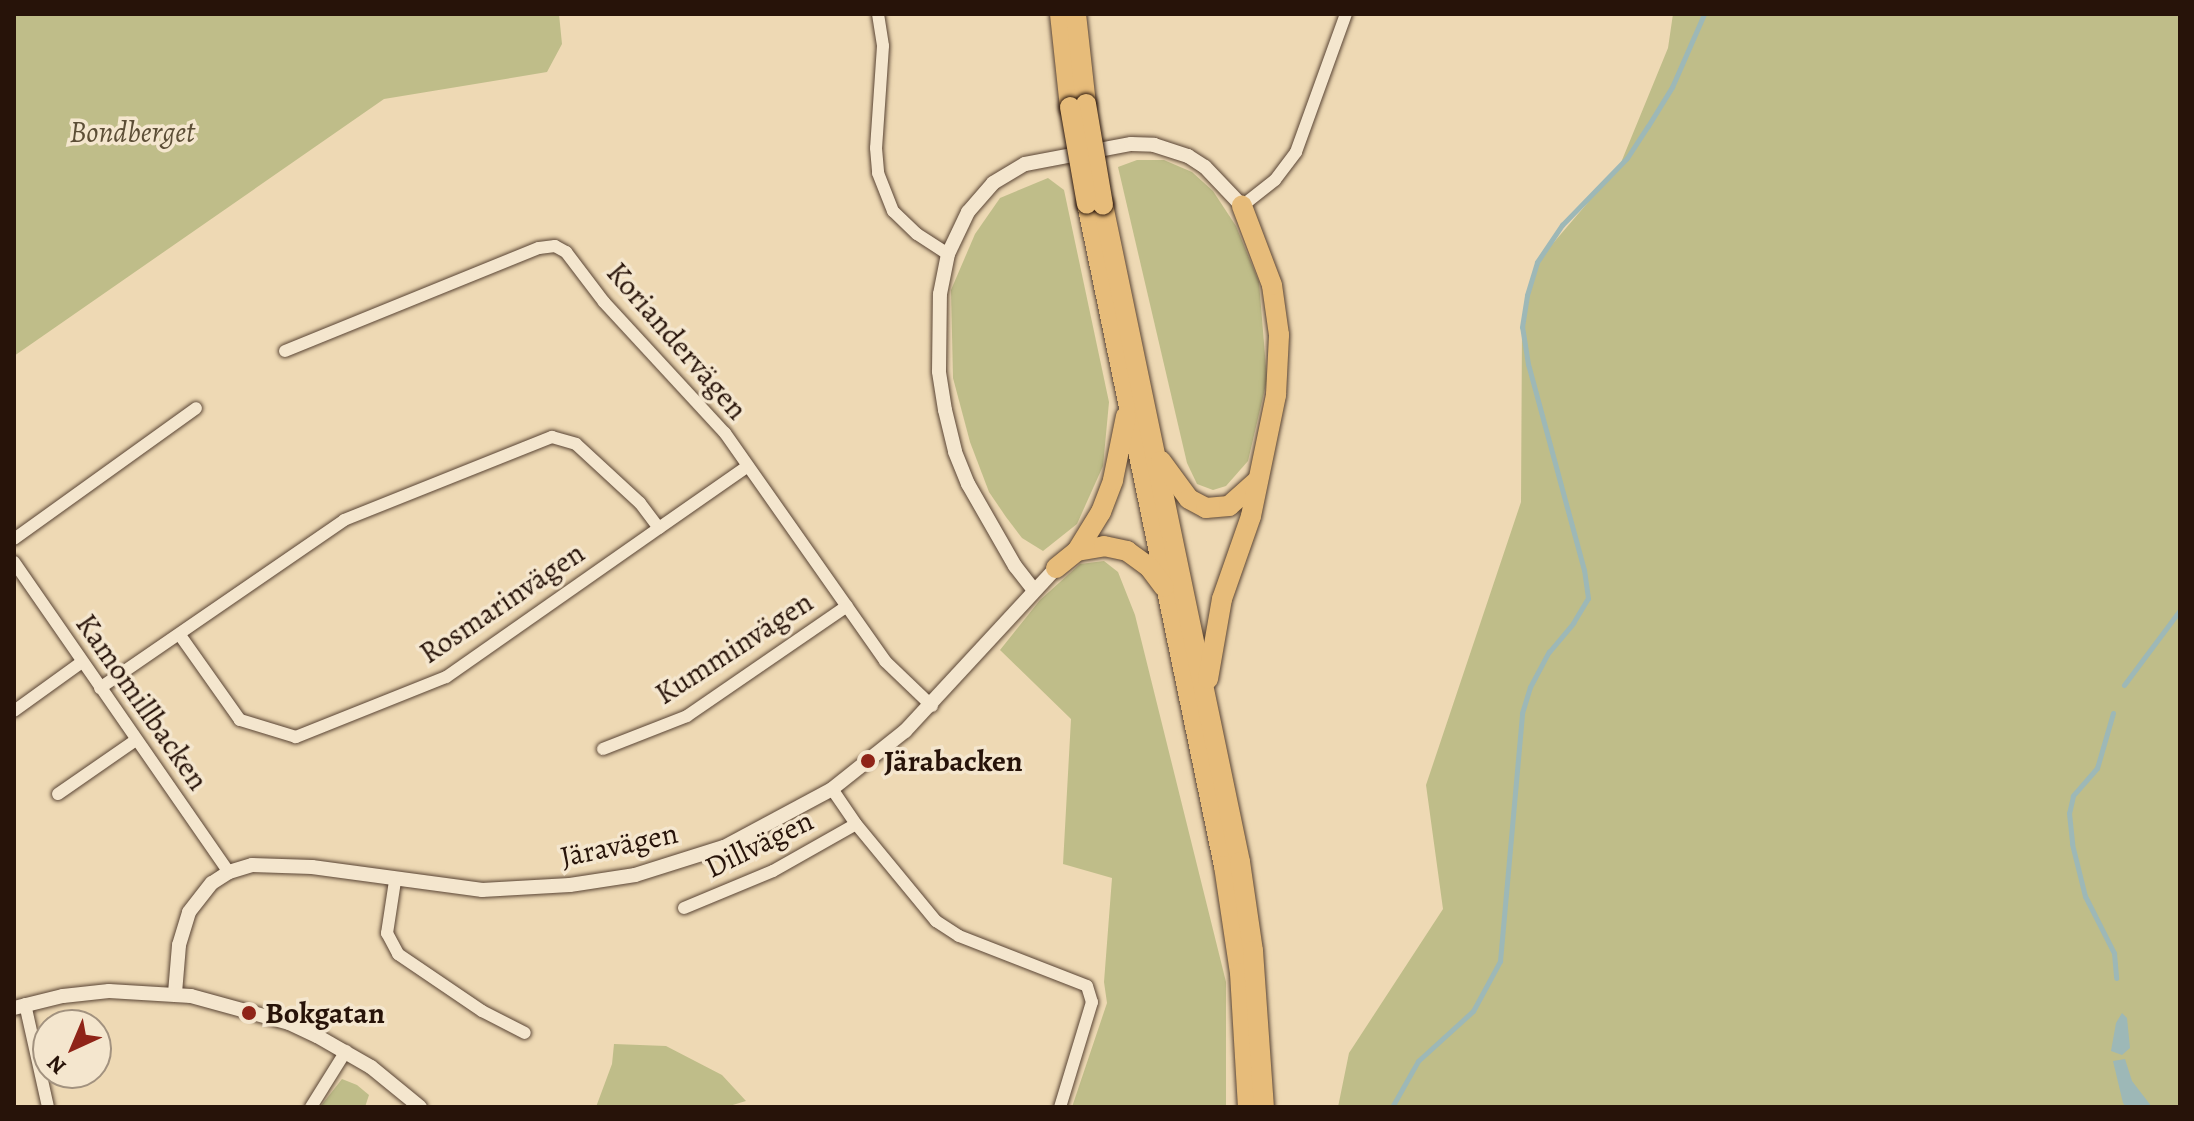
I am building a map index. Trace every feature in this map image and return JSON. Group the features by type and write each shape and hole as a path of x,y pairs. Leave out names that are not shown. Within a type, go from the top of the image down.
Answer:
{"highway":[{"path":"1060,14 1128,405 1235,930 1248,1107"},
{"path":"1076,14 1078,105"},
{"path":"1095,204 1155,453 1244,886 1260,1027 1264,1107"},
{"path":"1206,695 1222,599 1251,516 1276,395 1279,335 1266,260 1242,206"},
{"path":"1056,568 1077,551 1108,495 1128,405"},
{"path":"1155,453 1189,499 1206,508 1229,506 1248,492 1259,478"},
{"path":"1077,551 1104,546 1127,551 1149,567 1168,593"}],"street":[{"path":"878,14 883,46 876,148 878,173 893,211 917,234 948,254"},
{"path":"1033,589 1015,566 984,514 955,451 939,371 940,294 948,254 968,212 993,183 1025,164 1131,144 1154,145 1188,156 1205,167 1242,206 1275,180 1296,152 1346,14"},
{"name":"Koriandervägen","path":"285,351 525,253 555,246 566,252 604,302 725,433 885,661 932,706"},
{"path":"14,539 196,408"},
{"path":"100,688 344,520 552,437 576,444 640,503 659,528"},
{"name":"Rosmarinvägen","path":"179,634 240,720 296,737 446,677 748,466"},
{"name":"Kamomillbacken","path":"14,562 229,872"},
{"name":"Järavägen","path":"175,993 179,945 189,912 197,898 229,872 276,863 482,890 570,885 635,875 724,847 832,789 932,706 1033,589 1056,568"},
{"name":"Kumminvägen","path":"603,749 687,716 847,606"},
{"path":"14,711 82,662"},
{"path":"58,794 136,740"},
{"path":"832,789 856,824 936,921 959,936 1087,986 1092,1002 1060,1107"},
{"name":"Dillvägen","path":"684,908 773,871 856,824"},
{"path":"395,881 387,933 398,954 482,1011 525,1033"},
{"path":"48,1107 20,1006 109,991 175,993 289,1023 346,1051 420,1107"},
{"path":"311,1107 346,1051"}],"green space":[{"name":"Bondberget","path":"14,14 559,14 562,44 547,72 384,99 14,356"},
{"path":"1673,14 2180,14 2180,1107 1338,1107 1349,1053 1443,909 1426,785 1521,502 1522,327 1537,262 1620,165 1668,48"},
{"path":"1137,160 1164,160 1192,172 1213,191 1236,226 1259,282 1267,380 1248,461 1226,486 1213,490 1197,484 1187,463 1118,167"},
{"path":"1048,178 1064,190 1109,402 1103,466 1077,524 1043,551 1022,538 989,492 970,442 953,378 951,290 975,234 1000,198"},
{"path":"1104,561 1118,572 1135,615 1226,982 1226,1107 1072,1107 1107,1003 1104,982 1112,878 1063,864 1071,719 1000,650 1040,600 1080,564"},
{"path":"614,1044 666,1046 722,1075 746,1101 726,1107 596,1107 612,1064"},
{"path":"342,1079 357,1085 369,1095 365,1107 320,1107"}],"water":[{"path":"2122,1013 2127,1018 2130,1048 2122,1055 2111,1051 2116,1023"},
{"path":"2125,1059 2132,1081 2152,1107 2126,1107 2123,1103 2113,1061"}],"waterway":[{"path":"1392,1107 1418,1061 1473,1011 1500,961 1522,713 1530,687 1549,652 1573,623 1588,598 1584,570 1528,364 1522,327 1527,295 1537,262 1562,225 1627,158 1648,126 1672,87 1704,14"},
{"path":"2124,685 2180,610"},
{"path":"2113,713 2097,768 2073,796 2069,813 2072,844 2085,896 2114,953 2116,978"}],"place":[{"name":"Järabacken","path":"868,761"},
{"name":"Bokgatan","path":"249,1013"}]}
